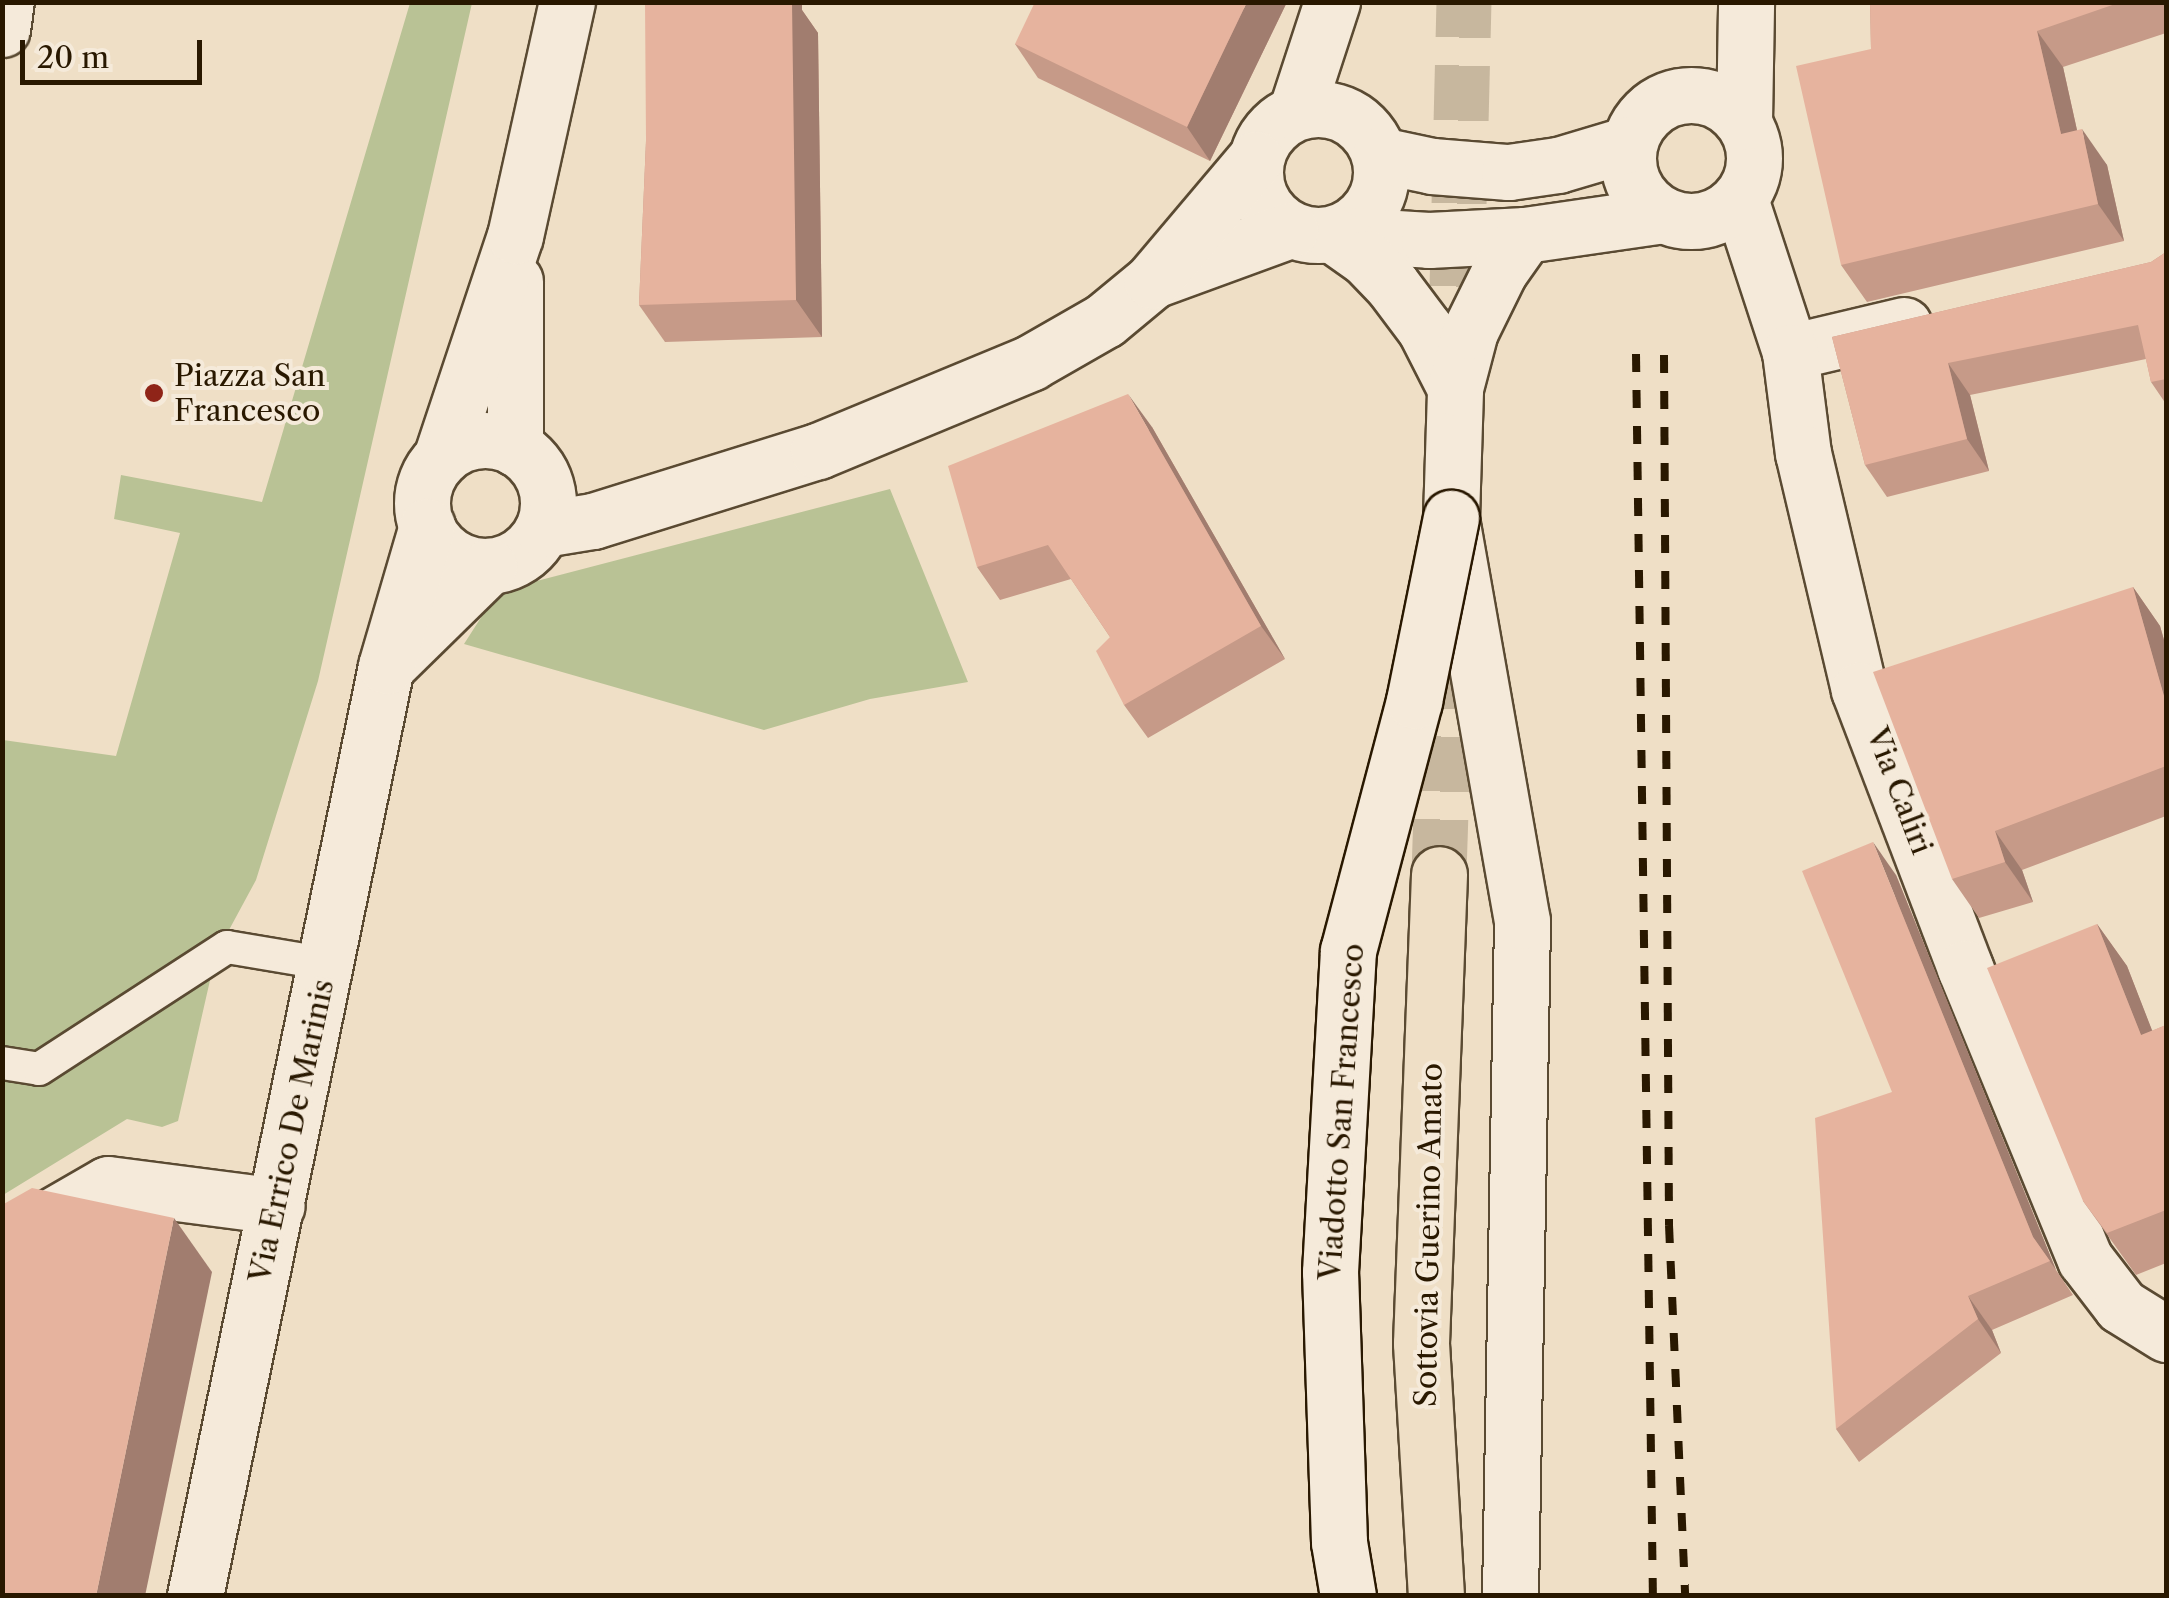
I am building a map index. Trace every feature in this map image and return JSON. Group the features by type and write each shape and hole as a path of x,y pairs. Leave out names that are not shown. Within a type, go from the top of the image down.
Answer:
{"main road":[{"path":"2,29 6,2"},
{"path":"490,566 452,556 437,544 427,526 423,490 441,458 514,236 567,2"},
{"path":"1296,112 1332,2"},
{"path":"1255,159 1260,200 1273,218 1311,232 1429,240 1526,234 1664,215 1706,220 1740,199 1756,161 1744,122 1746,2"},
{"path":"1664,215 1646,203 1634,186 1628,166 1629,144 1637,124 1670,97 1711,97 1744,122"},
{"path":"543,529 593,522 818,452 1030,364 1105,320 1152,281 1255,159 1277,123 1296,112 1317,108 1347,116 1370,136 1380,155 1378,196 1351,227 1311,232 1152,281"},
{"path":"1380,155 1432,166 1509,172 1558,164 1629,144"},
{"name":"Via Caliri","path":"1740,199 1790,352 1803,453 1859,690 1965,968 2085,1259 2121,1306 2165,1334"},
{"name":"Viadotto San Francesco","path":"1311,232 1366,258 1392,285 1425,329 1455,388"},
{"name":"Viadotto San Francesco","path":"1348,1596 1340,1542 1330,1272 1348,951 1414,701 1451,518 1455,388 1470,331 1499,272 1526,234"},
{"path":"386,666 490,566 522,555 543,529 548,491 528,460 514,236"},
{"path":"1790,352 1959,312"},
{"path":"441,458 476,440 595,487 674,495"},
{"name":"Viadotto San Francesco","path":"1451,518 1522,920 1510,1596"},
{"name":"Via Errico De Marinis","path":"195,1596 386,666 427,526"},
{"name":"Sottovia Guerino Amato","path":"1436,1596 1422,1343 1438,874"},
{"path":"2,1245 108,1184 276,1206"}],"lane":[{"path":"2,1063 39,1069 227,947 327,964"}],"green space":[{"path":"410,3 472,3 318,681 256,880 216,954 178,1121 162,1127 127,1119 3,1195 3,740 116,756 180,533 114,519 121,475 262,502"},
{"path":"890,489 968,682 870,699 764,730 464,644 498,591"}],"building":[{"path":"645,2 792,2 796,300 639,305 646,141"},
{"path":"1035,2 1247,2 1187,127 1015,44"},
{"path":"1870,2 2121,2 2037,31 2061,134 2082,129 2098,204 1841,265 1796,66 1871,49"},
{"path":"2166,252 2166,379 2151,382 2138,325 1948,363 1967,439 1865,465 1832,337 2151,262"},
{"path":"1128,394 1261,626 1124,705 1096,651 1110,637 1048,545 977,567 948,466"},
{"path":"2133,587 2166,703 2166,766 1995,831 2005,862 1952,879 1873,672"},
{"path":"1873,842 2033,1237 2050,1261 1968,1296 1978,1319 1836,1429 1815,1118 1892,1092 1802,871"},
{"path":"2097,924 2141,1035 2166,1025 2166,1210 2107,1233 2083,1201 1987,968"},
{"path":"32,1188 174,1218 96,1596 2,1596 2,1205"}],"tunnel":[{"path":"1455,369 1464,2"},
{"path":"1439,874 1447,615"}],"railway":[{"path":"1636,354 1653,1596"},
{"path":"1664,355 1669,1225 1685,1596"}],"place":[{"name":"Piazza San Francesco","path":"154,393"}]}
